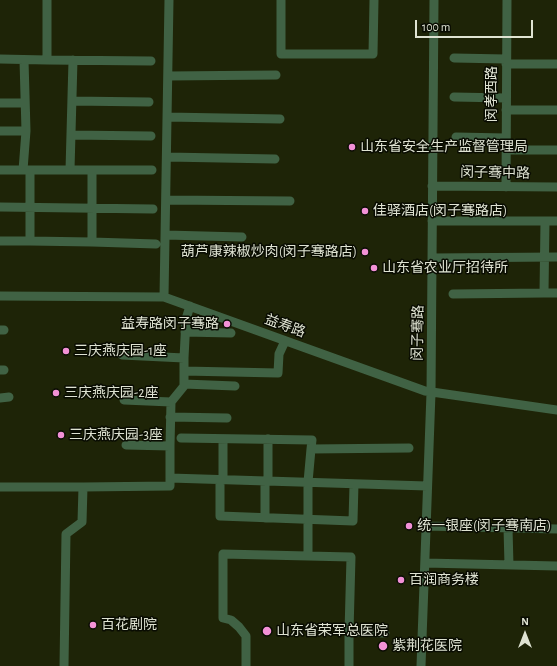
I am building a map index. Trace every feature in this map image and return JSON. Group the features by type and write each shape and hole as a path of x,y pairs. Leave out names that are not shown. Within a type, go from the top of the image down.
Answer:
{"street":[{"path":"47,0 47,60"},
{"path":"164,297 169,0"},
{"path":"281,0 281,54 373,54 374,0"},
{"name":"闵子骞路","path":"421,666 431,393 434,0"},
{"name":"闵孝西路","path":"506,187 507,0"},
{"path":"454,58 557,64"},
{"path":"0,59 151,61"},
{"path":"24,60 26,170 30,207 30,241"},
{"path":"70,170 73,60"},
{"path":"168,76 276,75"},
{"path":"454,98 506,98"},
{"path":"72,101 149,102"},
{"path":"0,103 25,103"},
{"path":"506,110 557,110"},
{"path":"167,117 280,119"},
{"path":"0,131 26,131"},
{"path":"71,135 151,136"},
{"path":"456,137 506,138"},
{"path":"506,150 557,150"},
{"path":"167,157 275,159"},
{"path":"0,170 152,170"},
{"path":"92,170 92,242"},
{"name":"闵子骞中路","path":"432,186 557,188"},
{"path":"166,200 290,201"},
{"path":"0,207 153,209"},
{"path":"432,221 557,221"},
{"path":"544,293 546,257 545,221"},
{"path":"166,235 242,237"},
{"path":"0,241 156,244"},
{"path":"432,258 557,257"},
{"path":"453,294 557,293"},
{"name":"益寿路","path":"0,296 164,297 431,393 557,410"},
{"path":"0,487 170,486 171,402 184,384 186,319 190,306"},
{"path":"185,332 231,333"},
{"path":"184,371 278,374 279,354 285,340"},
{"path":"122,355 184,358"},
{"path":"184,384 235,386"},
{"path":"124,400 171,402"},
{"path":"170,416 227,418"},
{"path":"181,438 312,440 308,482 308,556"},
{"path":"223,439 220,516 353,521 354,484"},
{"path":"265,518 268,439"},
{"path":"126,445 170,446"},
{"path":"312,449 409,448"},
{"path":"170,478 427,486"},
{"path":"64,666 66,534 82,522 83,487"},
{"path":"426,526 557,529"},
{"path":"508,528 510,565"},
{"path":"246,666 246,636 231,620 223,618 223,554 351,557 349,666"},
{"path":"425,563 557,566"},
{"path":"349,632 385,633"}],"place":[{"name":"山东省安全生产监督管理局","path":"352,147"},
{"name":"佳驿酒店(闵子骞路店)","path":"365,211"},
{"name":"葫芦康辣椒炒肉(闵子骞路店)","path":"365,252"},
{"name":"山东省农业厅招待所","path":"374,268"},
{"name":"益寿路闵子骞路","path":"227,324"},
{"name":"三庆燕庆园-1座","path":"66,351"},
{"name":"三庆燕庆园-2座","path":"56,393"},
{"name":"三庆燕庆园-3座","path":"61,435"},
{"name":"统一银座(闵子骞南店)","path":"409,526"},
{"name":"百润商务楼","path":"401,580"},
{"name":"百花剧院","path":"93,625"},
{"name":"山东省荣军总医院","path":"267,631"},
{"name":"紫荆花医院","path":"383,646"}]}
